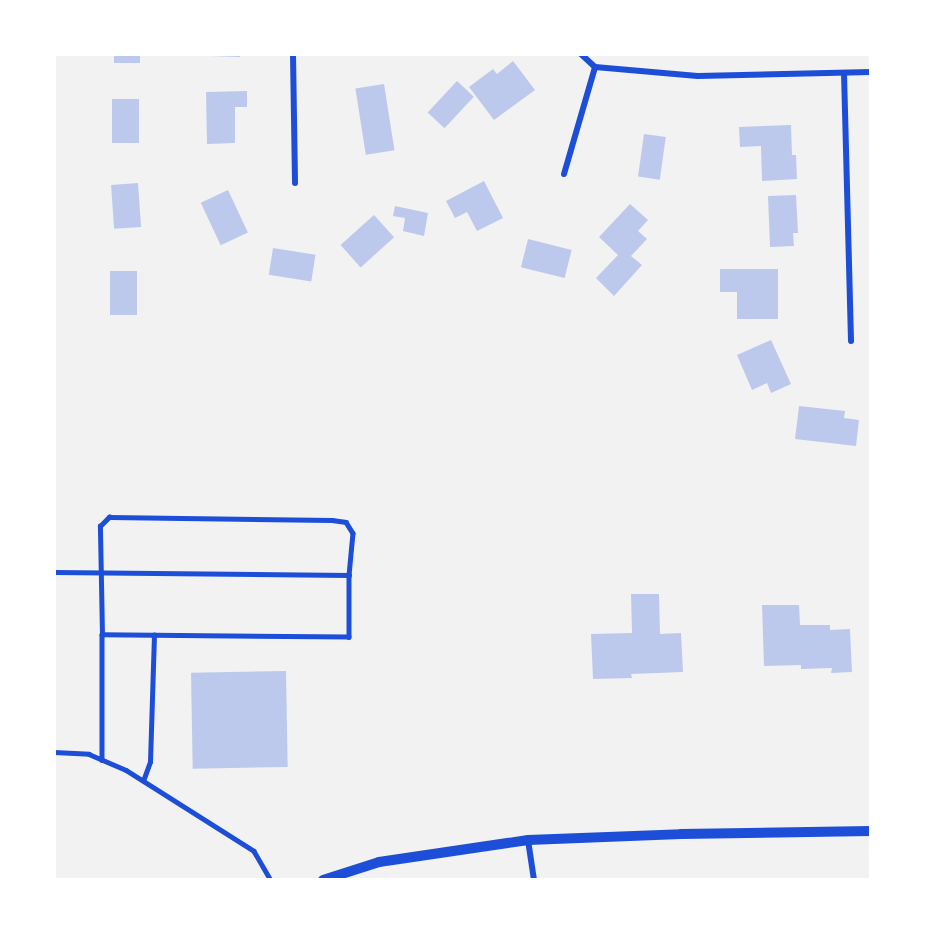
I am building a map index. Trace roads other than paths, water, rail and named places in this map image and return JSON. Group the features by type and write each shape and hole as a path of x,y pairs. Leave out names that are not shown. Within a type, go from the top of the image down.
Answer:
{"street":[{"path":"292,54 295,183"},
{"path":"582,54 595,67 698,76 871,72"},
{"path":"564,174 595,67"},
{"path":"844,73 851,341"},
{"path":"323,880 379,861 528,840 681,834 871,831"},
{"path":"528,840 534,880"}],"lane":[{"path":"102,635 349,637 349,575 353,533 346,522 332,520 109,518 100,526 102,760"},
{"path":"54,572 349,575"},
{"path":"143,781 150,762 154,635"},
{"path":"54,752 89,754 143,781 254,851 271,880"}]}
